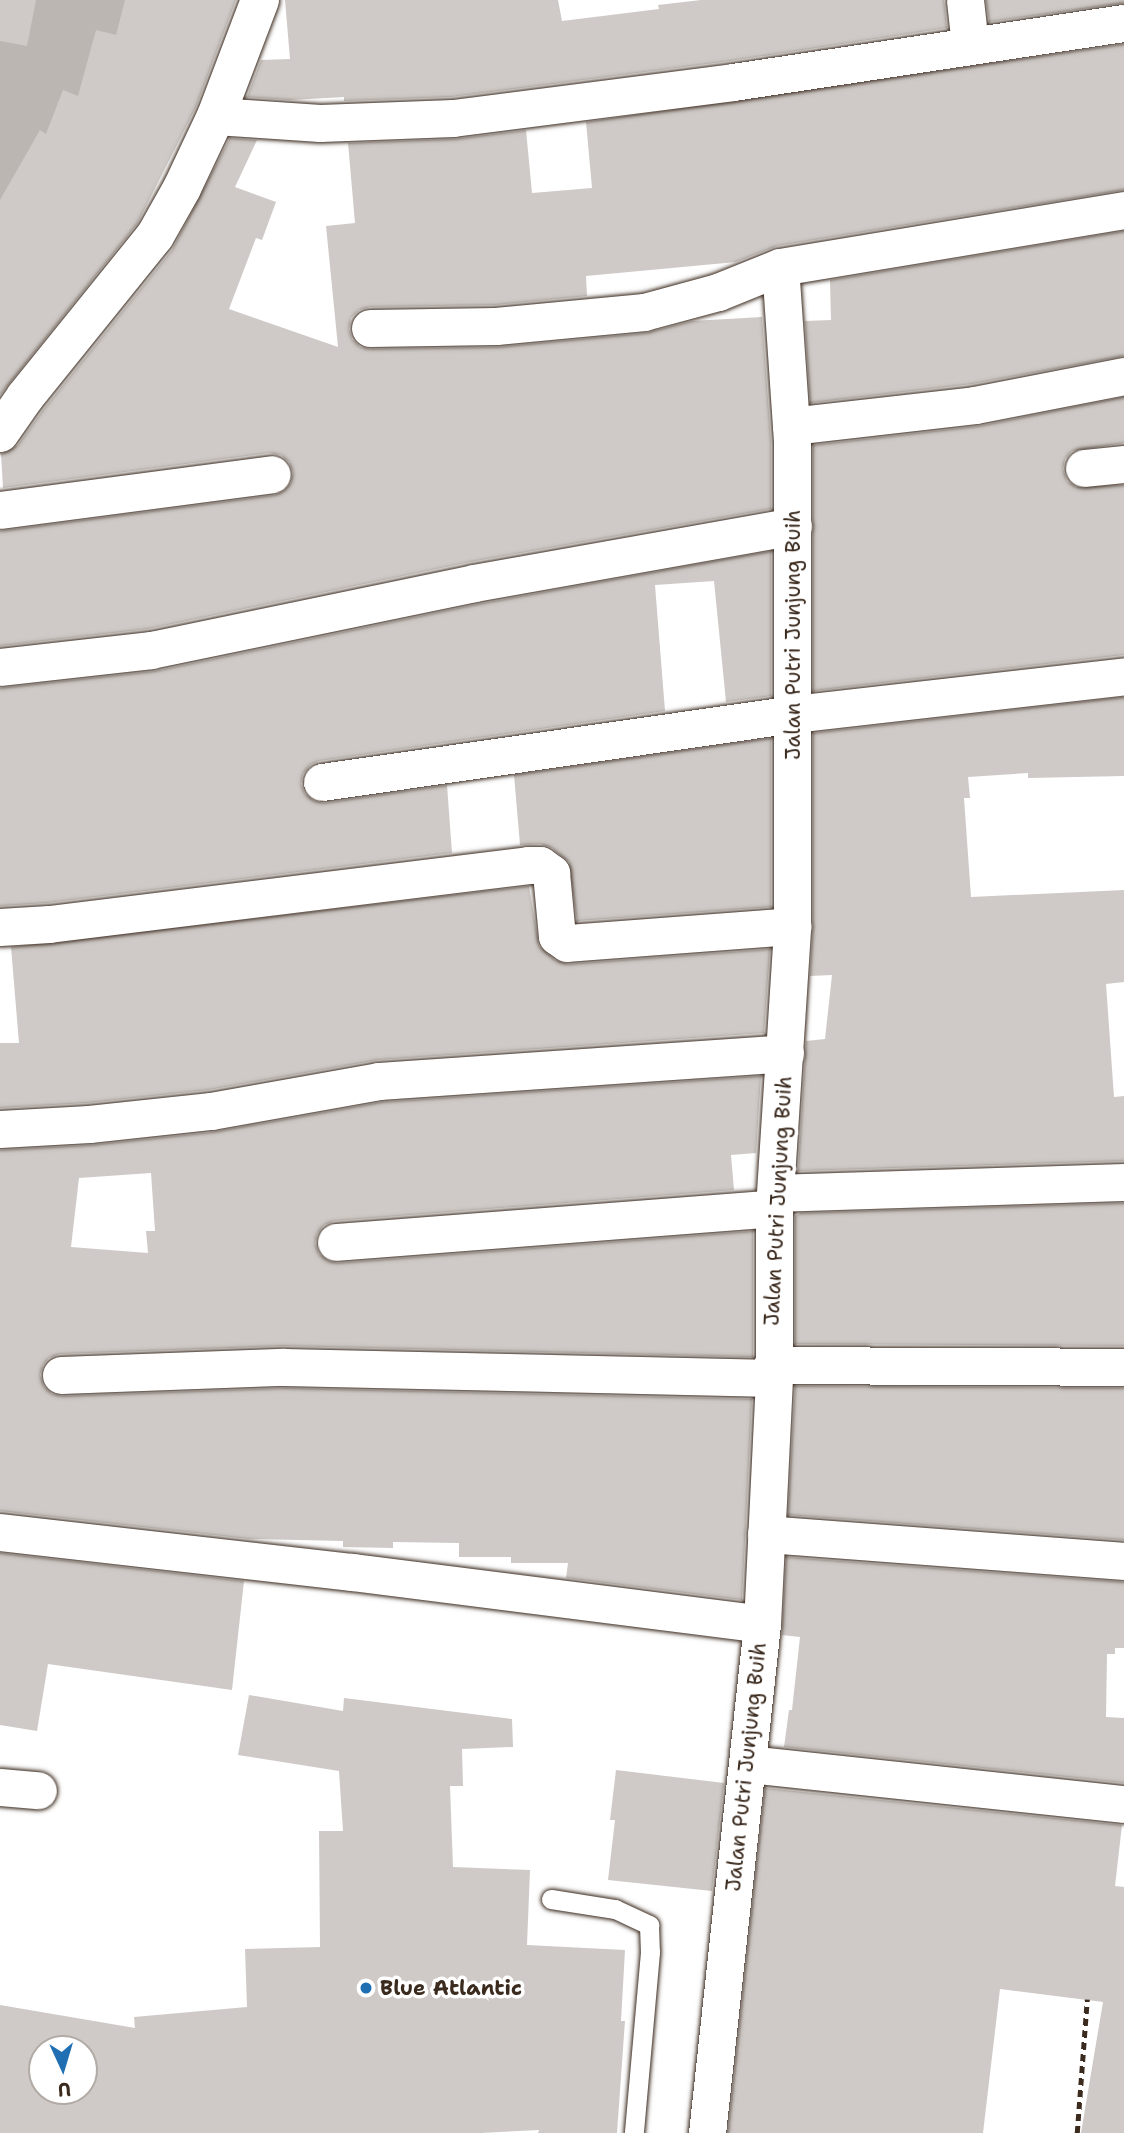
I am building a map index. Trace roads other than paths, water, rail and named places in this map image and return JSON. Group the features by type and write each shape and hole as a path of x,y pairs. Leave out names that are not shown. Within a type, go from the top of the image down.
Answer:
{"street":[{"path":"0,433 25,397 155,236 182,188 216,116 260,0"},
{"path":"965,0 970,45"},
{"path":"216,116 320,123 453,118 733,82 1124,23"},
{"path":"370,328 496,326 644,312 708,295 780,267 1124,210"},
{"name":"Jalan Putri Junjung Buih","path":"707,2133 719,2001 749,1764 762,1624 773,1372 775,1200 792,926 792,425 780,267"},
{"path":"792,425 975,405 1124,376"},
{"path":"1084,468 1124,464"},
{"path":"0,510 272,474"},
{"path":"0,667 151,650 474,583 793,526"},
{"path":"322,782 793,714 1124,676"},
{"path":"0,927 49,924 528,865 540,865 551,873 557,936 567,943 792,926"},
{"path":"0,1129 89,1124 211,1111 379,1081 785,1053"},
{"path":"336,1242 775,1200 1124,1182"},
{"path":"61,1375 284,1367 773,1372 1124,1367"},
{"path":"0,1532 352,1572 762,1624"},
{"path":"766,1534 1124,1561"},
{"path":"749,1764 1124,1804"},
{"path":"0,1787 38,1790"}],"lane":[{"path":"551,1899 615,1909 649,1925 650,1952 634,2133"}],"place":[{"name":"Blue Atlantic","path":"366,1988"}]}
